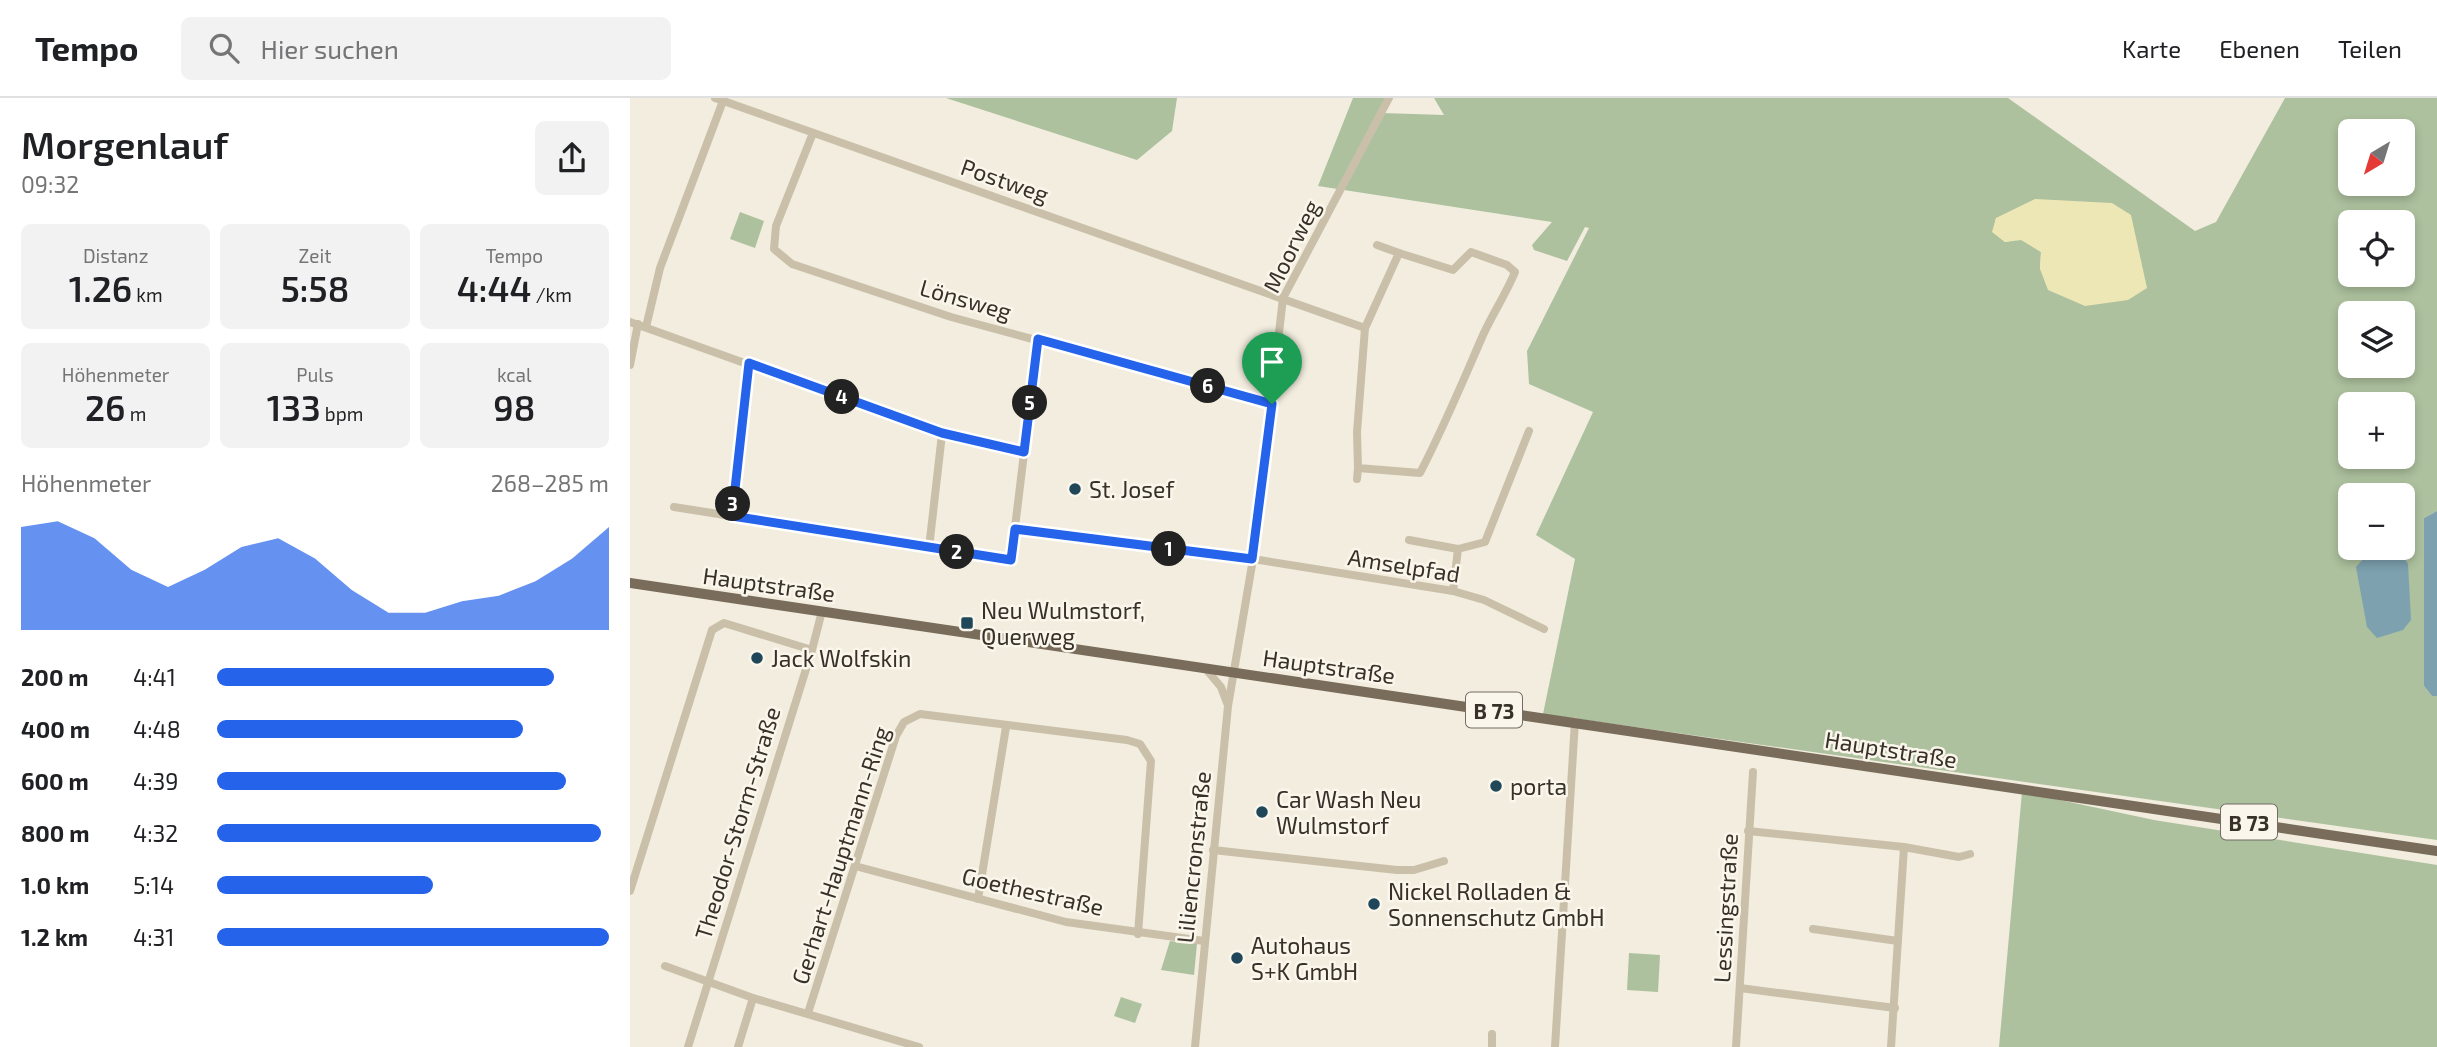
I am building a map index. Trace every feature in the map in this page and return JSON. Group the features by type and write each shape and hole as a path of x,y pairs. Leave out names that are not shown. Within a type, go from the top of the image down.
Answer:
{"main road":[{"name":"Hauptstraße","path":"630,583 1575,721 2437,851"}],"street":[{"name":"Moorweg","path":"1233,672 1252,559 1283,298 1389,98"},
{"name":"Postweg","path":"719,99 1365,328"},
{"path":"630,365 638,324 719,99"},
{"name":"Lönsweg","path":"813,133 776,226 774,249 792,264 951,317 1272,404"},
{"path":"1358,468 1420,473 1451,414 1470,365 1514,272 1507,265 1471,253 1453,270 1377,245"},
{"path":"1357,479 1357,432 1365,328 1399,253"},
{"path":"638,324 942,433 1024,452"},
{"path":"674,507 1011,560 1038,339"},
{"path":"732,516 749,363"},
{"path":"1409,540 1458,549 1485,542 1528,431"},
{"path":"929,548 942,433"},
{"name":"Amselpfad","path":"1015,529 1252,559 1453,591 1483,600 1544,629"},
{"path":"1453,591 1458,549"},
{"name":"Theodor-Storm-Straße","path":"688,1047 822,611"},
{"path":"630,891 712,630 724,623 812,650"},
{"path":"1205,668 1220,687 1228,706"},
{"name":"Liliencronstraße","path":"1195,1047 1233,672"},
{"name":"Gerhart-Hauptmann-Ring","path":"808,1013 896,736 904,722 920,713 1006,727 1127,740 1140,744 1151,761 1138,933"},
{"path":"1555,1047 1575,721"},
{"path":"978,899 1006,727"},
{"name":"Lessingstraße","path":"1736,1047 1753,772"},
{"path":"1748,831 1904,847 1959,857 1969,854"},
{"path":"1891,1047 1904,847"},
{"path":"1213,850 1397,870 1414,870 1444,861"},
{"name":"Goethestraße","path":"855,866 1066,922 1204,941"},
{"path":"1813,929 1898,941"},
{"path":"665,966 753,998 919,1047"},
{"path":"1740,988 1895,1008"},
{"path":"738,1047 753,998"},
{"path":"1492,1034 1492,1047"},
{"path":"874,1047 877,1036"}],"green space":[{"path":"946,98 1177,98 1172,131 1137,160"},
{"path":"1353,98 1389,98 1381,113 1444,115 1434,98 2008,98 2195,231 2216,222 2285,98 2437,98 2437,511 2424,518 2424,686 2432,696 2437,696 2437,840 1543,714 1575,559 1536,535 1593,412 1529,384 1527,351 1589,228 1585,227 1567,261 1534,250 1532,245 1552,222 1318,186","holes":["1996,218 2128,300 2040,269 2041,252 2021,239 2005,242 1993,232"]},
{"path":"740,212 764,221 755,248 730,239"},
{"path":"2022,792 2154,820 2437,865 2437,1047 1999,1047"},
{"path":"1170,941 1197,944 1194,975 1161,970"},
{"path":"1629,953 1660,955 1658,992 1627,990"},
{"path":"1121,997 1142,1004 1135,1023 1114,1016"}],"sand":[{"path":"2035,199 2112,203 2131,215 2147,288 2128,300 2085,306 2048,290 2040,269 2041,252 2021,240 2005,242 1992,232 1996,218"}],"water":[{"path":"2437,511 2437,696 2432,696 2424,686 2424,518"},
{"path":"2362,560 2405,560 2408,564 2411,620 2403,630 2377,638 2367,627 2356,567"}],"place":[{"name":"St. Josef","path":"1075,489"},
{"name":"Neu Wulmstorf, Querweg","path":"967,623"},
{"name":"Jack Wolfskin","path":"757,658"},
{"name":"porta","path":"1496,786"},
{"name":"Car Wash Neu Wulmstorf","path":"1262,812"},
{"name":"Nickel Rolladen & Sonnenschutz GmbH","path":"1374,904"},
{"name":"Autohaus S+K GmbH","path":"1237,958"}],"route":[{"path":"1038,339 1272,404 1252,559 1015,529 1011,560 732,516 749,363 942,433 1024,452 1038,339"}]}
